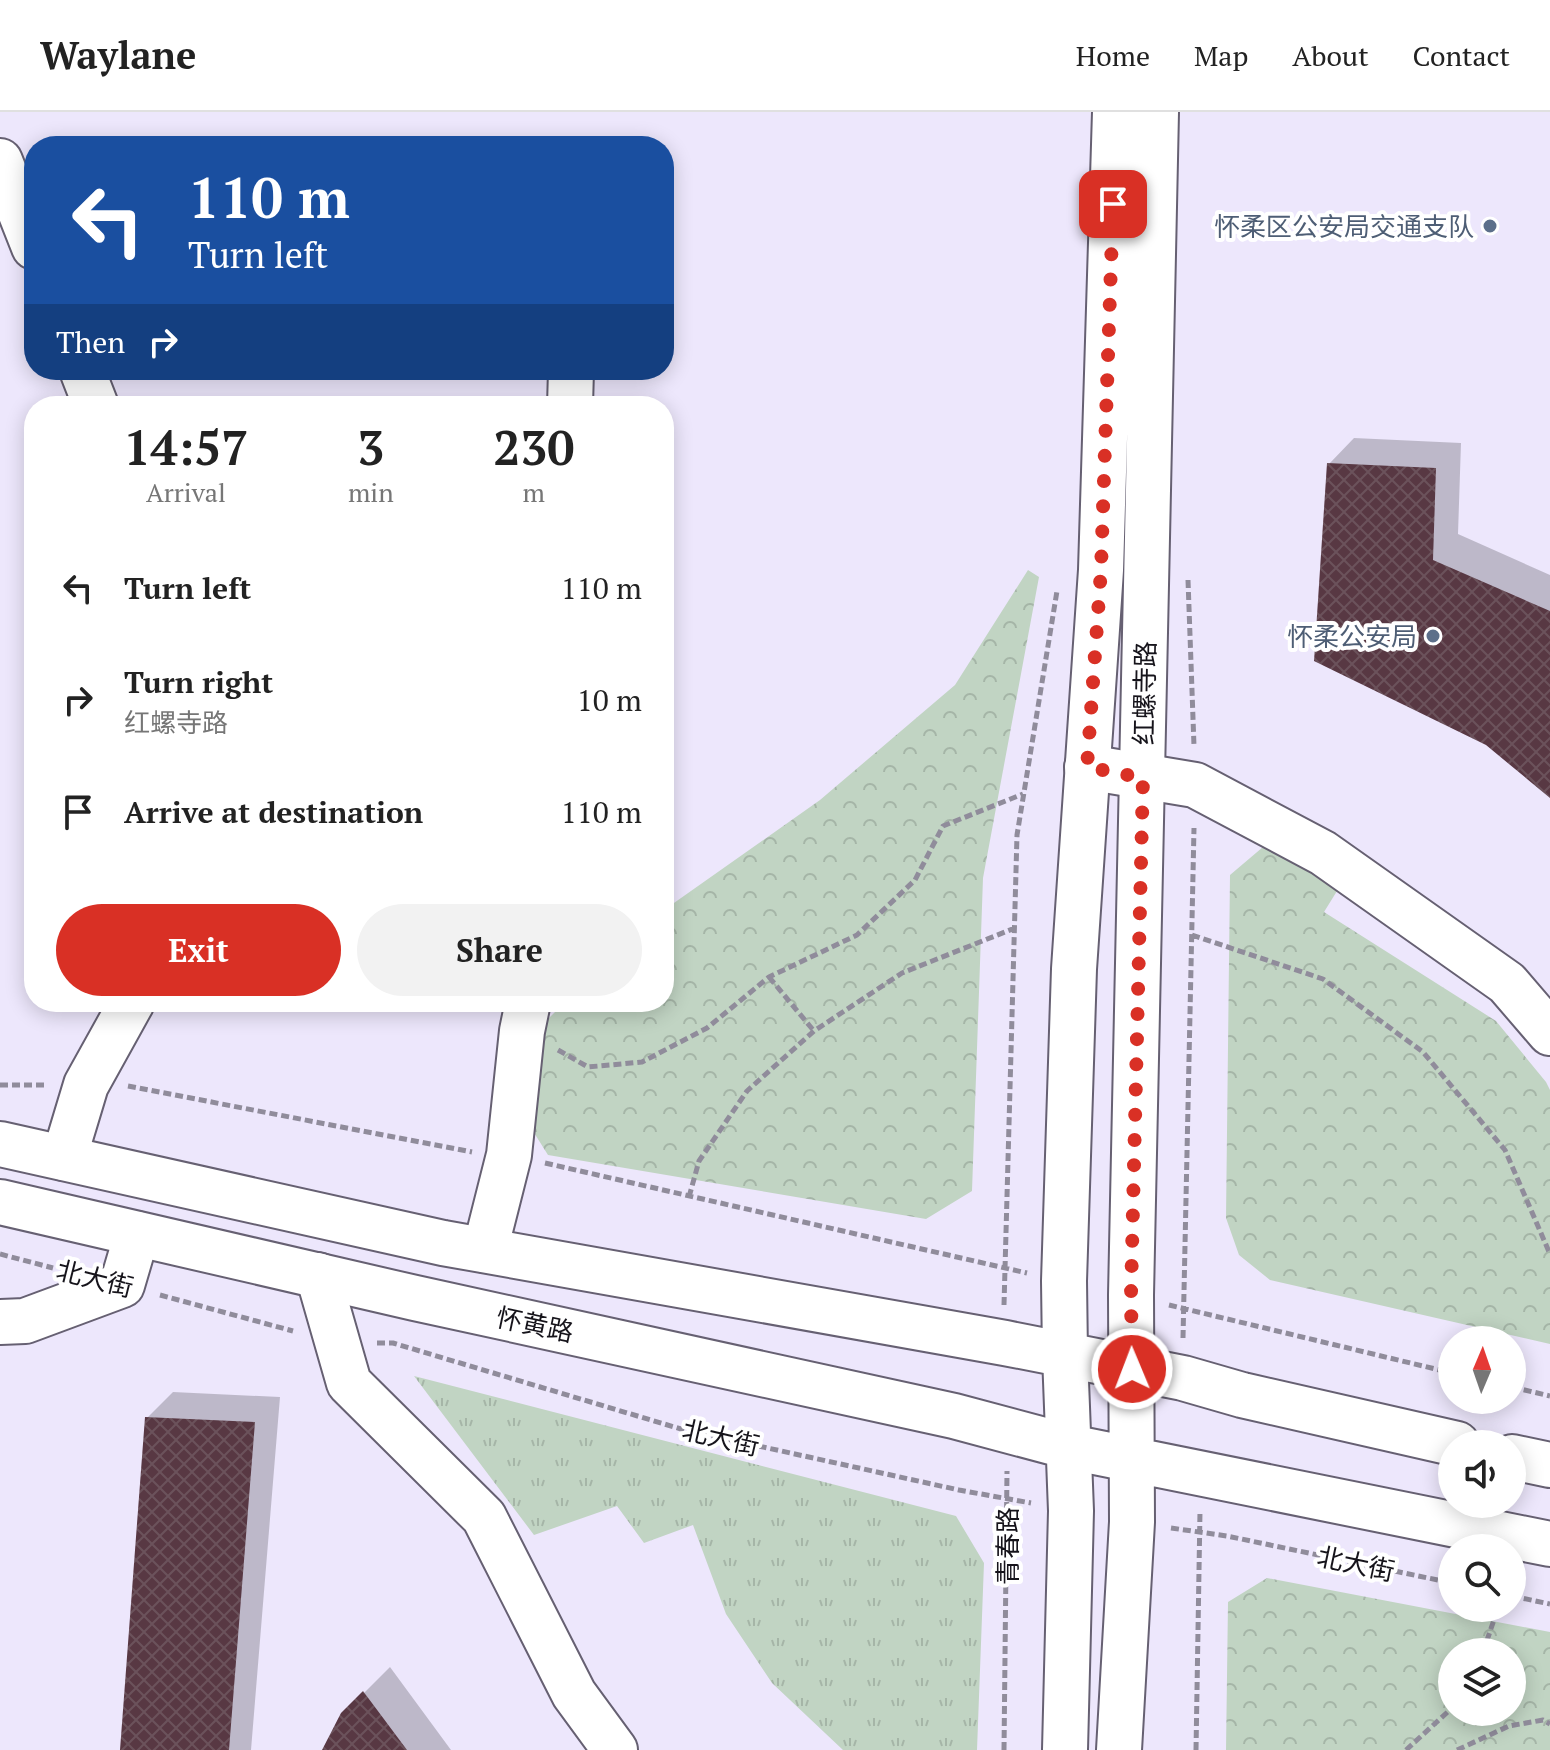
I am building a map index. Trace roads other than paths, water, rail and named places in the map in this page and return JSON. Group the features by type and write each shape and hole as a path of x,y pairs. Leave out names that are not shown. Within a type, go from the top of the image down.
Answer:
{"main road":[{"name":"红螺寺路","path":"1065,1355 1064,1281 1074,969 1101,570 1115,112"},
{"name":"红螺寺路","path":"1132,1369 1131,1295 1156,112"},
{"path":"0,161 24,222"},
{"path":"1087,767 1195,785 1323,853 1507,983 1550,1033"},
{"path":"64,1158 86,1085 126,1012"},
{"path":"485,1250 509,1155 525,1016"},
{"path":"0,1144 485,1250 1183,1378 1242,1395 1438,1440"},
{"name":"怀黄路","path":"0,1202 954,1416 1070,1447"},
{"path":"13,1321 122,1285 137,1234"},
{"path":"318,1275 349,1383 484,1517 574,1694 615,1750"},
{"path":"1065,1355 1071,1511 1065,1750"},
{"path":"1119,1750 1132,1522 1132,1369"},
{"path":"1070,1447 1550,1544"},
{"path":"1526,1460 1550,1465"}],"place":[{"name":"怀柔区公安局交通支队","path":"1490,226"},
{"name":"怀柔公安局","path":"1433,636"}]}
